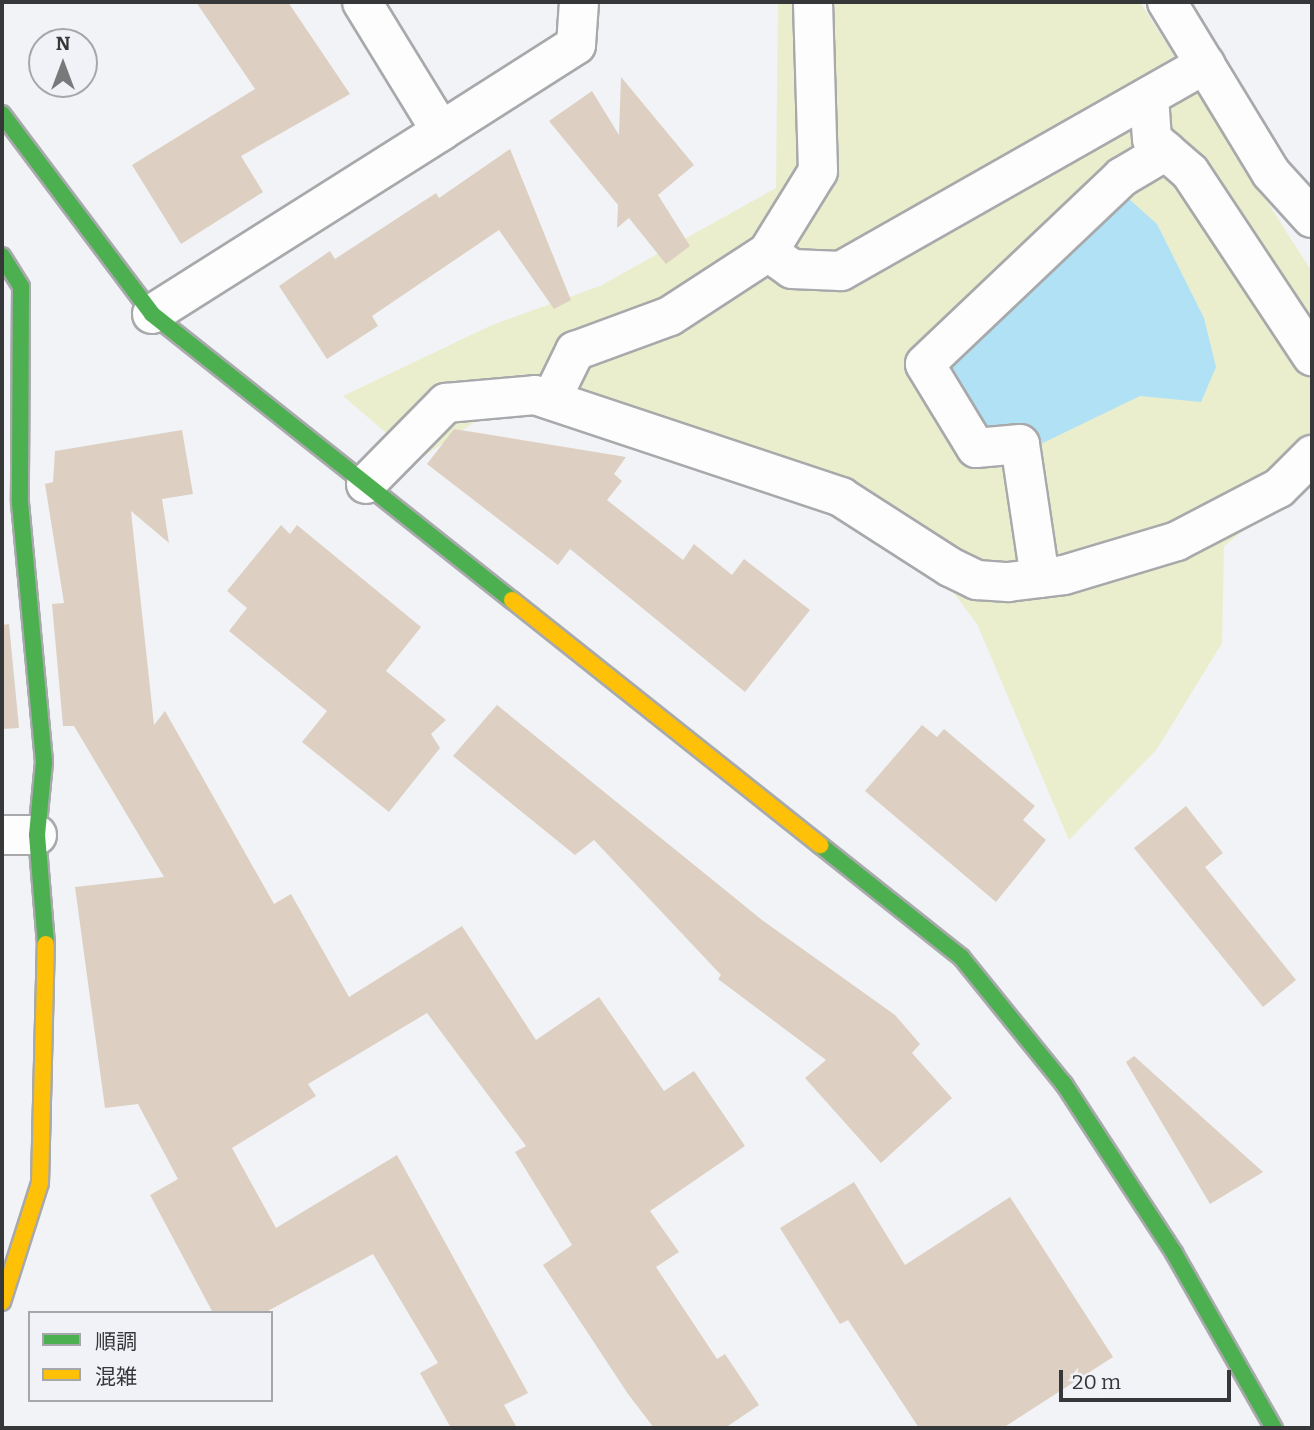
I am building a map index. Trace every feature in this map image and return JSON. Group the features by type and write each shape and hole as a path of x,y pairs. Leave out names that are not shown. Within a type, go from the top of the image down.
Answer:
{"street":[{"path":"362,2 441,131"},
{"path":"152,314 576,45 579,2"},
{"path":"551,400 575,351 670,316 768,252 818,171 813,2"},
{"path":"1167,2 1271,173 1312,218"},
{"path":"768,252 792,269 841,271 1205,64"},
{"path":"1149,97 1152,138 1190,172 1312,356"},
{"path":"2,114 152,314 961,957 1064,1084 1174,1253 1274,1428"},
{"path":"1040,579 1020,444 976,448 925,364 1122,177 1166,151"},
{"path":"2,256 21,287 20,503 44,762 20,835 48,965 40,1182 2,1302"},
{"path":"366,484 446,403 535,396 841,497 977,580 1040,579 1177,541 1279,488 1312,455"}],"green space":[{"path":"778,2 1140,2 1312,272 1312,475 1224,546 1222,643 1157,749 1069,840 977,624 911,536 637,441 497,407 418,460 343,396 492,325 600,286 776,188"}],"water":[{"path":"1129,199 1157,224 1204,318 1216,367 1201,402 1140,396 1018,455 934,383 1090,204"}],"building":[{"path":"196,2 288,2 350,94 241,156 263,192 181,244 132,165 255,89"},
{"path":"621,77 694,165 658,195 690,246 666,264 629,218 617,228 618,205 549,121 592,91 619,135"},
{"path":"510,149 571,300 554,309 499,230 372,316 378,326 327,359 279,286 330,251 335,259 436,193 439,198"},
{"path":"454,429 626,457 614,474 622,481 607,500 683,560 694,544 732,575 744,559 810,610 745,692 570,549 558,565 427,464"},
{"path":"182,430 193,494 162,499 169,543 131,511 154,725 165,711 274,904 291,894 349,997 462,926 536,1040 599,997 664,1091 694,1071 745,1146 650,1211 679,1252 656,1267 717,1359 725,1354 759,1405 725,1428 654,1428 628,1394 543,1265 572,1245 515,1152 526,1146 427,1013 308,1084 316,1096 232,1148 276,1228 397,1155 528,1393 504,1405 517,1428 451,1428 420,1373 438,1363 373,1254 268,1311 212,1311 150,1195 178,1179 138,1104 105,1108 75,887 164,877 74,726 63,726 52,604 64,603 45,484 53,482 55,451"},
{"path":"281,525 290,534 297,525 421,627 386,671 446,720 431,734 440,748 389,812 302,742 327,711 229,631 247,608 227,591"},
{"path":"9,624 19,728 2,729 2,625"},
{"path":"497,705 762,920 895,1015 920,1044 912,1053 952,1098 881,1163 805,1078 826,1060 718,979 721,975 594,840 575,855 453,756"},
{"path":"922,725 937,737 944,729 1035,806 1023,820 1046,840 996,902 865,791"},
{"path":"1186,806 1223,853 1205,867 1296,980 1263,1007 1134,848"},
{"path":"1134,1056 1263,1172 1210,1204 1126,1062"},
{"path":"854,1182 905,1265 1010,1197 1113,1357 1003,1428 919,1428 848,1320 840,1324 780,1228"}],"traffic: fast":[{"path":"2,114 152,314 512,600"},
{"path":"2,256 21,287 20,503 44,762 37,835 46,944"},
{"path":"820,845 961,957 1064,1084 1174,1253 1274,1428"}],"traffic: slow":[{"path":"512,600 820,845"},
{"path":"2,1302 40,1183 46,944"}]}
